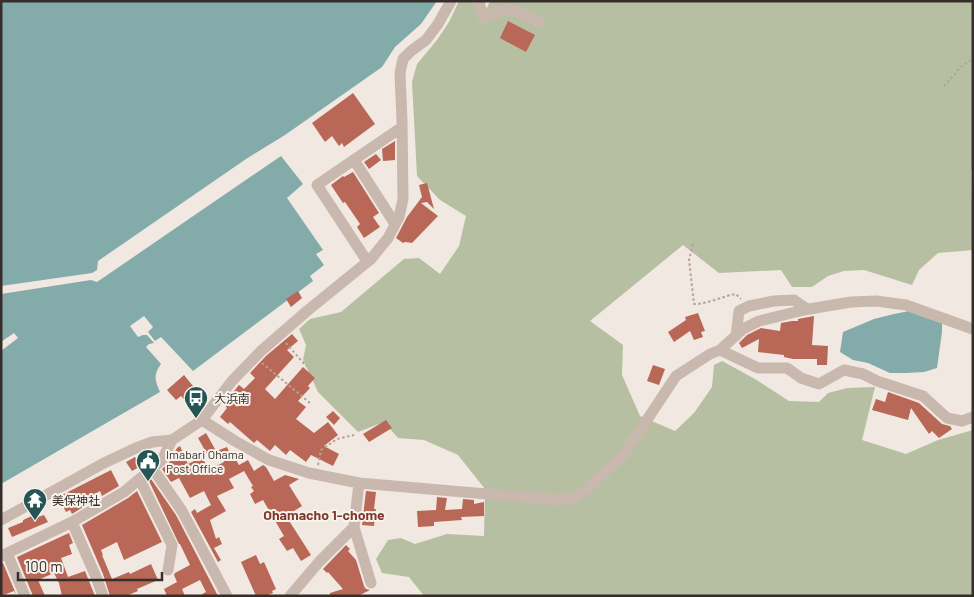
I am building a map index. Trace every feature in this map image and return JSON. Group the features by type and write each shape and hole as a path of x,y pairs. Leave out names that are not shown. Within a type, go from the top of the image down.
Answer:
{"street":[{"path":"1,520 112,459 152,442 172,440 202,420 232,381 255,357 367,262 388,238 399,217 403,199 400,73 403,60 411,51 426,40 451,1"},
{"path":"479,1 483,18 511,9 539,22"},
{"path":"367,262 317,185 402,127"},
{"path":"354,160 395,224"},
{"path":"736,336 739,311 749,306 774,301 794,300 807,309"},
{"path":"202,420 269,460 317,475 359,483 558,500 574,498 588,489 626,453 676,376 710,354 720,350 743,329 759,321 807,309 851,302 876,301 906,305 973,329"},
{"path":"720,350 758,368 787,368 801,378 819,384 844,370 863,374 877,381 924,396 947,418 962,421 973,417"},
{"path":"25,596 4,555 72,522 124,492 162,460 172,440"},
{"path":"153,469 182,511 227,596"},
{"path":"140,480 172,545 168,570"},
{"path":"359,483 354,527 371,582"},
{"path":"72,522 96,577 102,596"},
{"path":"290,596 319,562 354,527"}],"path":[{"path":"944,86 961,66 973,58"},
{"path":"694,244 689,260 694,304 702,304 736,294 749,306"},
{"path":"279,335 306,366"},
{"path":"255,357 310,403"},
{"path":"317,475 321,450 337,439 354,435"}],"green space":[{"path":"459,1 469,1 487,8 490,1 973,1 973,169 971,170 973,250 938,253 919,270 912,285 864,270 844,271 828,276 812,287 792,287 781,270 719,273 683,245 590,321 623,345 622,375 640,416 675,431 694,413 712,387 714,365 722,361 789,401 819,402 828,393 847,388 875,387 862,440 906,454 938,440 973,430 973,596 424,596 409,577 382,573 376,559 388,540 401,538 415,544 447,534 484,536 485,489 458,455 424,440 398,438 384,422 358,432 318,392 303,360 306,345 299,329 310,319 341,312 404,259 419,258 440,274 459,246 466,216 440,200 417,176 412,82 417,64 449,22"}],"water":[{"path":"1,1 437,1 421,24 395,47 382,67 98,261 97,270 92,273 1,286"},
{"path":"281,156 303,184 287,198 323,250 316,254 324,265 310,276 313,281 193,371 161,337 155,341 148,332 153,327 144,316 130,326 138,337 147,335 154,343 146,347 161,364 156,378 160,392 1,484 1,351 18,338 14,333 1,342 1,294 91,280 97,282"},
{"path":"909,311 942,323 937,368 924,372 890,373 868,363 853,360 840,352 843,332 874,319"}],"building":[{"path":"508,21 535,35 526,52 500,38"},
{"path":"353,93 375,124 344,147 342,143 339,146 332,136 325,142 312,123"},
{"path":"395,141 395,160 383,161 382,149"},
{"path":"376,154 381,160 369,169 364,162"},
{"path":"353,172 379,213 373,217 380,227 364,238 357,227 360,224 331,185 343,176"},
{"path":"427,183 434,209 427,202 421,203 438,216 412,243 403,243 396,238 407,217 422,197 419,185"},
{"path":"298,291 302,298 291,307 286,299"},
{"path":"698,313 705,331 701,332 703,337 694,340 690,331 674,342 668,332 686,320 685,317"},
{"path":"814,316 812,345 828,346 827,365 817,365 817,359 793,359 784,357 784,355 758,352 759,339 742,348 739,343 747,335 761,328 780,331 781,323 798,321 798,319"},
{"path":"292,334 298,341 287,350 294,357 265,389 275,399 303,367 315,378 308,386 310,388 298,401 306,407 296,419 314,433 328,422 338,435 324,446 339,454 333,466 311,455 306,462 290,450 286,455 275,445 270,451 257,440 254,443 230,422 228,424 220,417 227,408 224,404 238,386 244,389 255,378 250,373 266,356"},
{"path":"653,365 665,369 659,385 647,381"},
{"path":"184,375 193,386 190,388 199,398 190,406 181,396 176,400 167,390"},
{"path":"888,392 919,403 942,424 950,426 952,429 939,438 932,431 929,434 911,408 908,420 872,410 876,399 885,402"},
{"path":"333,411 340,418 334,425 326,417"},
{"path":"386,420 392,428 369,442 363,434"},
{"path":"206,433 215,449 207,454 198,438"},
{"path":"180,446 188,464 202,457 209,470 224,462 219,450 227,447 231,456 233,455 239,465 248,460 254,471 263,465 274,481 285,475 299,479 289,485 302,506 286,516 311,555 301,561 293,548 287,551 279,539 284,536 263,500 255,504 250,494 254,491 251,487 253,486 244,471 229,479 234,488 217,496 226,511 210,520 216,539 219,537 222,544 214,548 221,560 218,562 191,512 195,509 197,513 211,505 204,491 190,498 179,478 171,482 162,469 169,463"},
{"path":"135,457 141,466 132,471 126,462"},
{"path":"111,470 119,486 102,496 100,491 86,499 88,504 72,514 70,510 66,512 58,497"},
{"path":"151,479 176,515 218,596 199,596 206,592 200,580 182,589 185,596 167,596 164,589 177,582 175,573 190,565 149,481"},
{"path":"137,491 162,542 124,560 117,542 101,550 102,555 112,579 129,572 130,574 151,564 158,580 126,596 110,596 103,574 82,525"},
{"path":"366,491 376,492 374,526 362,525"},
{"path":"437,497 447,498 445,510 462,509 463,499 474,500 474,504 484,502 484,516 461,517 462,520 434,522 434,526 418,527 417,511 436,510"},
{"path":"36,514 38,517 44,515 48,522 12,537 8,528"},
{"path":"69,533 73,543 69,545 72,554 61,558 68,577 85,571 95,596 62,596 54,573 38,580 45,596 33,596 17,557"},
{"path":"346,545 350,549 348,551 356,560 364,586 370,590 358,596 330,596 330,593 343,589 323,569"},
{"path":"256,555 260,564 264,562 276,589 272,591 273,593 265,596 256,596 241,562"},
{"path":"1,563 3,563 16,594 14,591 1,596"}],"place":[{"name":"大浜南","path":"196,419"},
{"name":"Imabari Ohama Post Office","path":"148,482"},
{"name":"美保神社","path":"35,521"}],"district":[{"name":"Ohamacho 1-chome","path":"324,514"}]}
